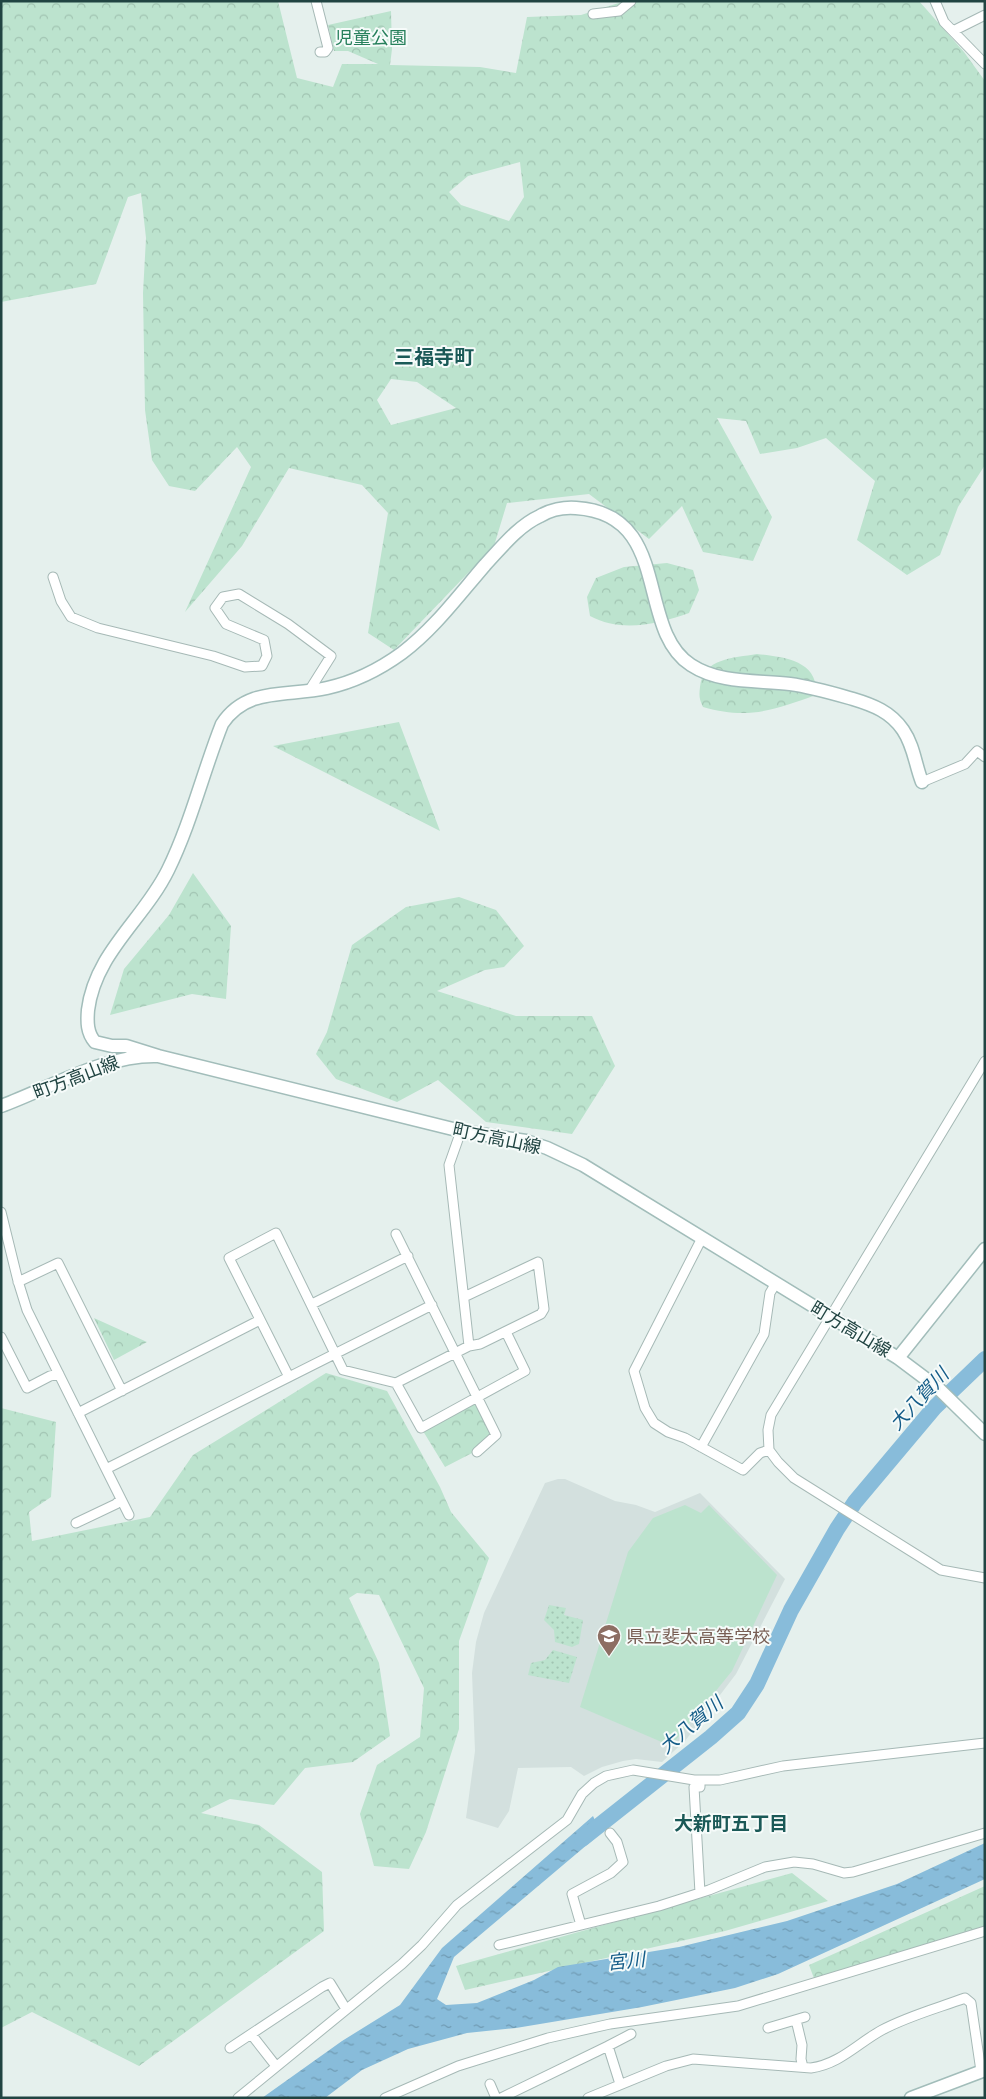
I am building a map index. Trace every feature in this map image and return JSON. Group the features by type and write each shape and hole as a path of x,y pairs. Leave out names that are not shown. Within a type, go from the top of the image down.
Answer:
{"street":[{"path":"316,1 328,48 325,52 320,52"},
{"path":"593,14 619,11 631,1"},
{"path":"935,1 944,22 985,64"},
{"path":"953,31 985,15"},
{"path":"158,1056 126,1046 103,1045 95,1042 88,1030 92,992 101,968 168,870 193,808 222,724 228,715 240,704 255,697 309,691 345,683 374,671 390,661 415,642 440,618 503,545 521,528 539,516 550,512 567,508 583,509 608,517 631,536 643,556 650,575 659,615 669,643 686,662 701,671 718,677 804,686 880,709 896,720 908,738 922,782 965,764 977,751 985,757"},
{"path":"53,576 61,601 71,617 98,628 213,656 245,667 262,666 267,656 264,640 226,624 215,608 223,597 239,594 288,624 331,656 309,691"},
{"name":"町方高山線","path":"1,1106 115,1060 135,1056 158,1056 461,1131 526,1141 547,1148 583,1165 898,1358 928,1380 985,1434"},
{"path":"985,1061 830,1316 772,1415 768,1430 769,1450 794,1478 941,1570 985,1578"},
{"path":"461,1131 449,1165 469,1346"},
{"path":"1,1212 5,1238 28,1310 129,1515"},
{"path":"289,1377 229,1258 276,1233 336,1352 343,1370 396,1383 469,1346 480,1344 541,1314 544,1309 538,1262 464,1297"},
{"path":"396,1234 496,1435 478,1452"},
{"path":"702,1238 634,1370 645,1408 654,1423 668,1432 685,1438 743,1470 760,1453 769,1450"},
{"path":"898,1358 985,1249"},
{"path":"312,1304 408,1256"},
{"path":"18,1282 58,1263 122,1391"},
{"path":"701,1447 764,1334 770,1293 776,1283"},
{"path":"106,1469 432,1305"},
{"path":"78,1413 260,1320"},
{"path":"396,1383 421,1428 525,1371 506,1332"},
{"path":"1,1337 27,1388 50,1376 59,1374"},
{"path":"76,1523 116,1504 121,1498"},
{"path":"238,2098 412,1955 457,1905 568,1820 582,1794 594,1783 614,1774 639,1770 697,1780 720,1780 783,1766 985,1743"},
{"path":"697,1780 700,1787 694,1787 700,1893"},
{"path":"581,1925 572,1894 611,1873 623,1862 617,1842 610,1833"},
{"path":"499,1945 659,1906 700,1893 765,1867 794,1862 813,1864 844,1873 853,1872 985,1833"},
{"path":"385,2098 458,2066 548,2038 610,2024 738,2006 985,1931"},
{"path":"230,2048 330,1983 346,2009"},
{"path":"588,2098 666,2066 693,2059 811,2068 830,2064 882,2030 965,1998 970,2003 983,2071 911,2098"},
{"path":"768,2028 800,2019 803,2067"},
{"path":"251,2034 276,2066"},
{"path":"500,2098 631,2034"},
{"path":"608,2046 620,2084"},
{"path":"490,2084 496,2098"}],"shaded area":[{"name":"県立斐太高等学校","path":"565,1479 615,1501 636,1505 655,1512 700,1493 785,1579 736,1674 685,1741 662,1762 636,1759 623,1761 602,1767 584,1776 571,1767 518,1768 509,1811 498,1828 466,1818 475,1751 472,1673 476,1642 484,1613 545,1483"}],"green space":[{"name":"児童公園","path":"1,1 278,1 297,78 333,87 342,64 378,64 348,51 334,51 328,25 391,11 392,49 390,65 480,67 516,73 527,17 581,15 625,1 919,1 964,52 985,81 985,465 958,507 940,555 907,575 857,540 875,481 826,438 797,448 760,454 746,421 717,418 772,517 753,561 703,552 682,506 649,539 589,494 507,503 494,546 394,650 368,633 388,513 362,485 289,468 242,546 185,612 251,467 237,447 195,491 169,486 152,460 145,410 143,293 146,238 141,193 128,197 96,284 1,302","holes":["520,162 524,197 509,221 461,205 449,192 468,176","391,379 417,382 456,408 391,425 377,400"]},
{"path":"667,563 693,570 699,590 689,613 640,625 614,624 590,616 587,597 596,578 624,567"},
{"path":"757,654 788,659 806,667 812,674 816,695 761,712 734,713 703,707 699,695 702,677 707,670 721,661"},
{"path":"399,722 440,831 273,746"},
{"path":"193,873 231,926 226,999 192,994 110,1015 124,969 169,915"},
{"path":"459,897 496,910 524,946 504,967 485,970 437,991 516,1016 592,1016 615,1066 572,1134 486,1122 438,1080 397,1102 336,1079 316,1054 327,1032 352,945 406,907"},
{"path":"94,1318 147,1342 114,1360"},
{"path":"326,1373 387,1391 440,1487 451,1512 489,1558 459,1641 459,1729 426,1832 409,1869 374,1866 360,1814 377,1765 420,1737 424,1688 379,1595 357,1593 349,1598 379,1663 390,1736 353,1762 305,1768 274,1805 230,1799 201,1813 259,1825 322,1872 324,1931 139,2066 32,2012 1,2028 1,1408 56,1422 51,1497 29,1512 32,1541 150,1517 193,1455"},
{"path":"471,1404 477,1404 492,1435 474,1452 445,1467 423,1431"},
{"path":"685,1505 701,1513 709,1505 777,1575 732,1671 671,1746 580,1707 628,1552 653,1518"},
{"path":"549,1605 566,1608 564,1615 583,1620 579,1644 572,1647 555,1642 554,1630 544,1620"},
{"path":"553,1650 577,1657 569,1683 528,1675 531,1663 545,1660"},
{"path":"792,1873 828,1901 725,1931 465,1990 456,1966"},
{"path":"985,1886 985,1929 815,1981 809,1965"}],"water":[{"name":"宮川","path":"593,1816 601,1833 454,1957 437,1999 446,2005 477,2003 534,1980 558,1967 679,1947 787,1921 897,1884 985,1843 985,1879 778,1974 735,1988 642,2007 516,2028 467,2033 408,2049 362,2070 325,2098 262,2098 342,2041 400,2005 442,1948"}],"waterway":[{"name":"大八賀川","path":"582,1839 711,1737 738,1713 757,1684 791,1610 837,1529 855,1502 934,1408 985,1359"}],"place":[{"name":"県立斐太高等学校","path":"609,1657"}],"district":[{"name":"三福寺町","path":"434,357"},
{"name":"大新町五丁目","path":"731,1823"}]}
